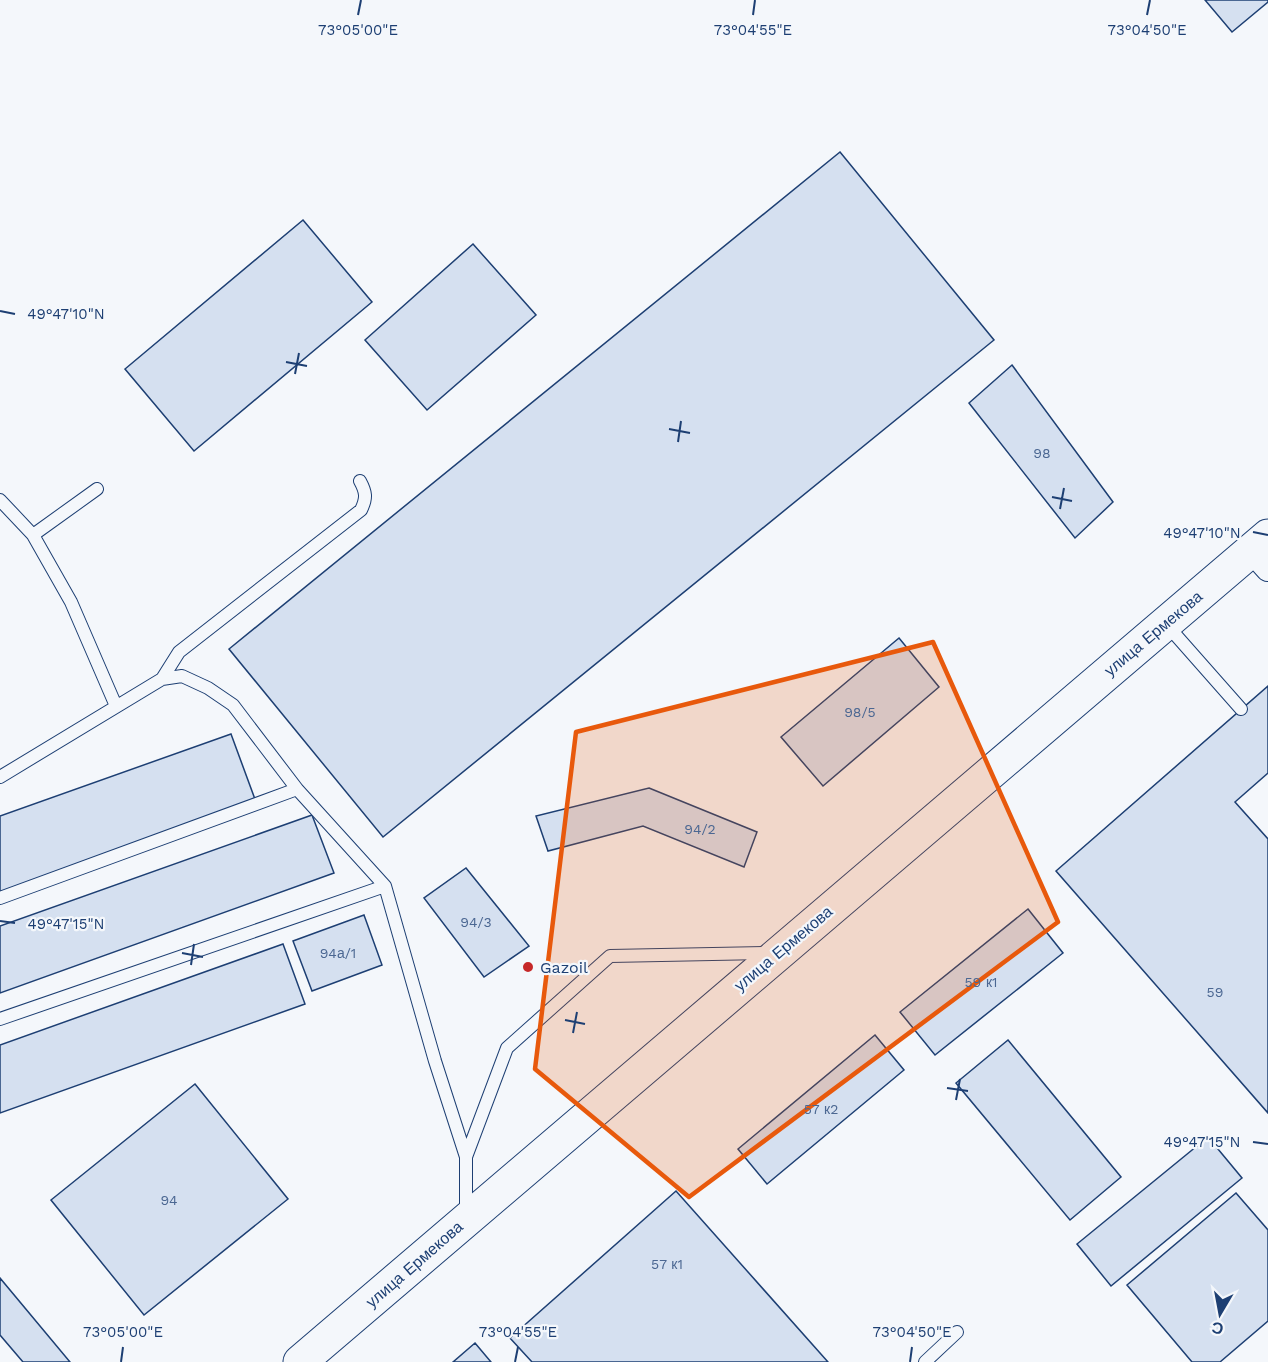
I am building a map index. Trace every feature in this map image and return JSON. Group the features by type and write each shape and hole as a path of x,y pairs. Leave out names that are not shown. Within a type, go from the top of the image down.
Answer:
{"main road":[{"name":"улица Ермекова","path":"300,1362 1165,623 1262,552"}],"lane":[{"path":"162,679 179,652 361,510 366,492 360,481"},
{"path":"33,535 97,489"},
{"path":"0,500 33,535 71,602 116,706"},
{"path":"1165,623 1241,709"},
{"path":"0,777 162,679 182,676 208,688 233,705 297,789 385,886 435,1061 466,1157 466,1219"},
{"path":"0,898 297,789"},
{"path":"0,1019 385,886"},
{"path":"466,1157 507,1048 610,956 778,953"},
{"path":"925,1362 957,1332"}],"highlighted area":[{"path":"933,642 1058,922 689,1197 535,1069 576,732"}],"building":[{"path":"1205,0 1268,0 1268,2 1232,32"},
{"path":"840,152 994,340 383,837 229,649"},
{"path":"303,220 372,302 194,451 125,369"},
{"path":"473,244 536,315 427,410 365,340"},
{"path":"1012,365 1113,502 1075,538 969,403"},
{"path":"899,638 939,687 823,786 781,737"},
{"path":"1268,686 1268,773 1235,802 1268,839 1268,1113 1056,871"},
{"path":"231,734 256,802 0,893 0,816"},
{"path":"649,788 757,832 744,867 643,826 548,851 536,816"},
{"path":"312,815 334,873 0,993 0,926"},
{"path":"466,868 529,946 484,977 424,898"},
{"path":"1028,909 1063,953 935,1055 900,1012"},
{"path":"364,915 382,965 312,991 293,941"},
{"path":"283,944 305,1004 0,1113 0,1045"},
{"path":"875,1035 904,1070 767,1184 738,1149"},
{"path":"1008,1040 1121,1177 1070,1220 956,1083"},
{"path":"195,1084 288,1199 144,1315 51,1200"},
{"path":"1208,1137 1242,1178 1111,1286 1077,1244"},
{"path":"676,1191 828,1362 532,1362 510,1338"},
{"path":"1236,1193 1268,1230 1268,1321 1220,1362 1192,1362 1127,1285"},
{"path":"0,1278 70,1362 23,1362 0,1335"},
{"path":"475,1343 491,1362 453,1362"}],"place":[{"name":"Gazoil","path":"528,967"}]}
